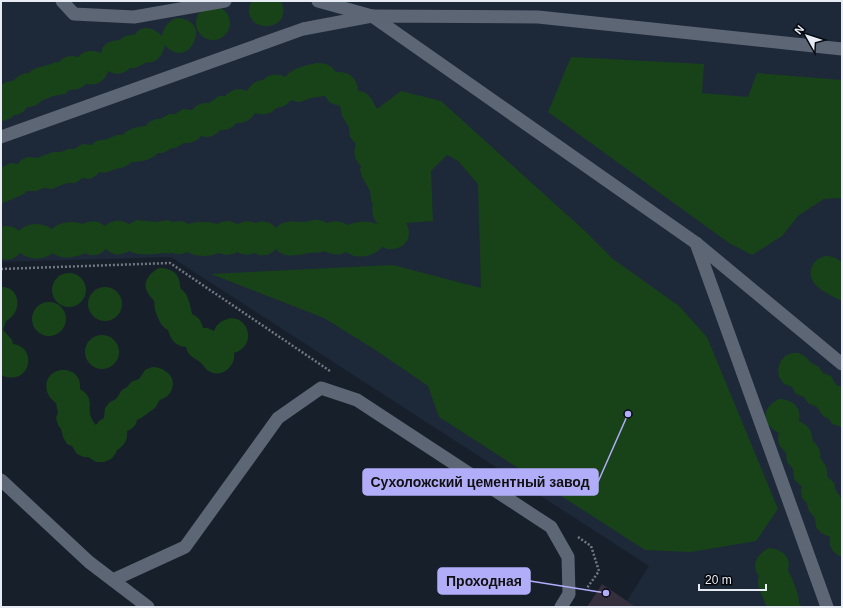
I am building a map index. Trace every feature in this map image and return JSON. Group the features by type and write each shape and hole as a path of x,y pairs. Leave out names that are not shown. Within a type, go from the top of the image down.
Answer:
{"lane":[{"path":"62,1 74,14 134,17 225,1"},
{"path":"318,1 372,16 696,242 842,364"},
{"path":"1,138 303,29 372,16 538,17 842,49"},
{"path":"696,242 827,607"},
{"path":"113,580 185,547 278,418 321,388 357,400 551,527 568,557 569,594 561,607"},
{"path":"1,480 89,562 148,607"}],"shaded area":[{"path":"1,1 842,1 842,607 636,607 627,601 649,566 171,257 1,262"}],"green space":[{"path":"251,1 281,1 283,12 281,19 275,24 267,26 259,25 252,20 249,12"},
{"path":"216,6 225,11 229,16 229,30 225,35 220,39 210,40 206,39 197,30 196,20 197,16 206,7"},
{"path":"176,18 188,20 194,26 196,34 194,42 189,49 182,53 174,52 165,45 161,56 155,61 130,68 123,73 117,74 108,71 105,78 97,84 86,84 78,89 69,90 64,94 52,96 31,107 27,107 20,114 1,121 1,86 4,84 13,81 20,75 29,73 36,68 59,62 68,56 78,57 88,51 101,53 106,44 135,34 144,28 156,31 162,36 166,25"},
{"path":"571,57 704,64 702,93 748,97 757,73 842,80 842,198 824,199 799,215 782,236 752,255 729,243 548,112"},
{"path":"317,63 323,63 328,65 336,72 349,74 352,76 358,86 358,91 368,94 377,109 401,91 441,101 585,231 613,259 679,306 707,337 778,509 756,541 691,552 645,550 439,417 428,386 377,351 324,318 211,274 393,265 481,288 478,184 458,161 447,155 431,171 433,221 406,223 409,229 409,235 404,244 394,249 382,247 370,255 360,257 346,252 335,254 324,251 287,255 276,249 269,254 263,255 254,253 246,255 237,252 228,255 219,253 203,256 194,255 187,252 181,254 140,254 129,251 123,254 117,254 111,253 106,249 96,255 85,253 73,257 60,257 52,253 49,256 36,259 20,253 12,259 1,259 1,227 6,226 13,227 19,231 26,226 35,224 44,225 52,229 67,222 82,224 94,221 105,226 114,221 129,224 137,220 157,222 168,220 172,222 182,221 189,224 195,222 211,222 217,224 227,221 237,224 246,221 255,223 263,221 272,224 276,228 282,223 286,222 305,222 316,220 327,223 338,221 348,225 362,222 377,224 373,215 373,204 371,201 370,191 362,177 360,169 361,166 355,156 356,144 350,137 349,127 342,116 340,106 330,103 325,96 299,102 291,100 285,106 275,109 267,114 255,113 252,118 247,121 236,123 229,129 220,130 214,136 201,136 197,140 190,143 184,143 163,153 158,153 149,159 131,162 126,166 108,172 99,172 90,179 83,178 75,183 67,183 52,189 43,188 36,191 27,191 24,194 1,204 1,168 10,163 18,164 21,160 28,157 37,158 53,152 74,149 83,144 92,145 97,141 116,135 123,135 137,127 146,126 149,122 156,119 160,119 169,114 175,114 183,109 192,110 196,106 203,103 209,103 219,96 225,96 235,90 241,89 247,91 254,83 271,75 285,77 295,69"},
{"path":"824,256 834,257 842,263 842,301 820,289 812,280 811,269 813,264"},
{"path":"159,268 169,269 176,274 181,289 187,296 192,314 196,316 203,328 214,331 221,322 232,318 239,320 244,324 248,336 247,343 242,349 234,353 231,366 224,372 216,373 207,370 201,363 189,354 186,347 174,342 168,330 161,324 155,310 154,301 146,289 146,282 148,278 152,272"},
{"path":"72,273 81,278 85,283 85,297 81,302 76,306 66,307 62,306 53,297 52,287 53,283 62,274"},
{"path":"1,287 8,288 13,291 16,295 17,301 15,312 6,321 3,330 12,340 13,344 21,347 26,352 28,359 28,366 24,372 19,376 11,378 1,375"},
{"path":"102,287 108,287 112,288 119,294 122,304 121,311 115,318 108,321 102,321 98,320 91,314 88,307 88,301 89,297 95,290"},
{"path":"52,302 61,307 65,312 65,326 61,331 56,335 46,336 42,335 33,326 32,316 33,312 42,303"},
{"path":"99,335 105,335 109,336 116,342 119,352 118,359 112,366 105,369 99,369 95,368 88,362 85,355 85,349 86,345 92,338"},
{"path":"792,353 799,353 806,357 811,363 819,367 823,373 831,376 836,385 842,387 842,430 841,427 832,424 829,419 823,416 817,407 808,403 804,397 796,394 792,387 784,384 779,377 778,370 780,362 785,356"},
{"path":"152,367 162,369 170,375 173,383 170,393 160,400 155,408 137,420 134,427 127,431 125,442 111,459 104,462 96,462 88,457 77,454 72,446 67,444 58,425 56,418 58,413 56,403 50,398 47,391 47,382 50,376 62,370 75,374 79,380 80,389 88,396 90,415 96,425 104,418 105,408 110,402 116,399 122,390 131,382 139,379 145,370"},
{"path":"779,399 792,402 797,408 800,416 799,421 809,428 813,441 820,450 820,458 826,466 827,476 834,483 836,491 840,496 842,504 842,557 836,554 832,549 830,537 821,533 816,527 815,518 809,511 807,503 802,498 802,487 794,479 793,469 787,462 786,453 779,445 779,433 766,421 766,411"},
{"path":"769,548 782,552 787,558 789,562 788,571 792,577 799,603 802,607 766,607 758,585 759,576 756,572 755,564 759,556"}],"building":[{"path":"602,584 627,601 636,607 587,607"}],"place":[{"name":"Сухоложский цементный завод","path":"628,414"},
{"name":"Проходная","path":"606,593"}]}
